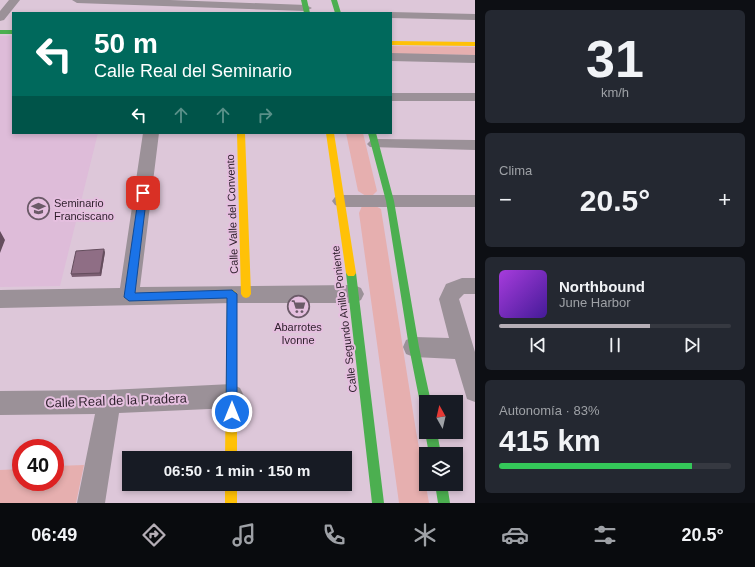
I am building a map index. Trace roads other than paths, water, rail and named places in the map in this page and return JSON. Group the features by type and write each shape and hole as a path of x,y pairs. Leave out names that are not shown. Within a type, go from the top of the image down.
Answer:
{"main road":[{"path":"334,0 338,12"},
{"path":"0,32 12,32"},
{"path":"392,43 475,44"},
{"name":"Calle Valle del Convento","path":"232,451 232,396 239,294 241,134"},
{"name":"Calle Segundo Anillo Poniente","path":"330,134 354,294 378,503"},
{"path":"373,138 390,201 414,348 424,395"},
{"path":"231,503 232,491"},
{"path":"442,491 444,503"}],"street":[{"path":"0,18 15,0"},
{"path":"77,0 306,7"},
{"path":"392,15 475,16"},
{"path":"392,57 475,58"},
{"path":"392,97 475,97"},
{"path":"129,297 151,134"},
{"path":"373,138 475,145"},
{"path":"341,201 475,201"},
{"path":"475,286 462,286 453,290 449,299 475,391"},
{"path":"0,299 239,294 354,294"},
{"path":"414,348 463,349"},
{"name":"Calle Real de la Pradera","path":"0,403 109,402 232,396"},
{"path":"91,503 109,402"}],"place":[{"name":"Seminario Franciscano","path":"39,209"},
{"name":"Abarrotes Ivonne","path":"298,307"}]}
